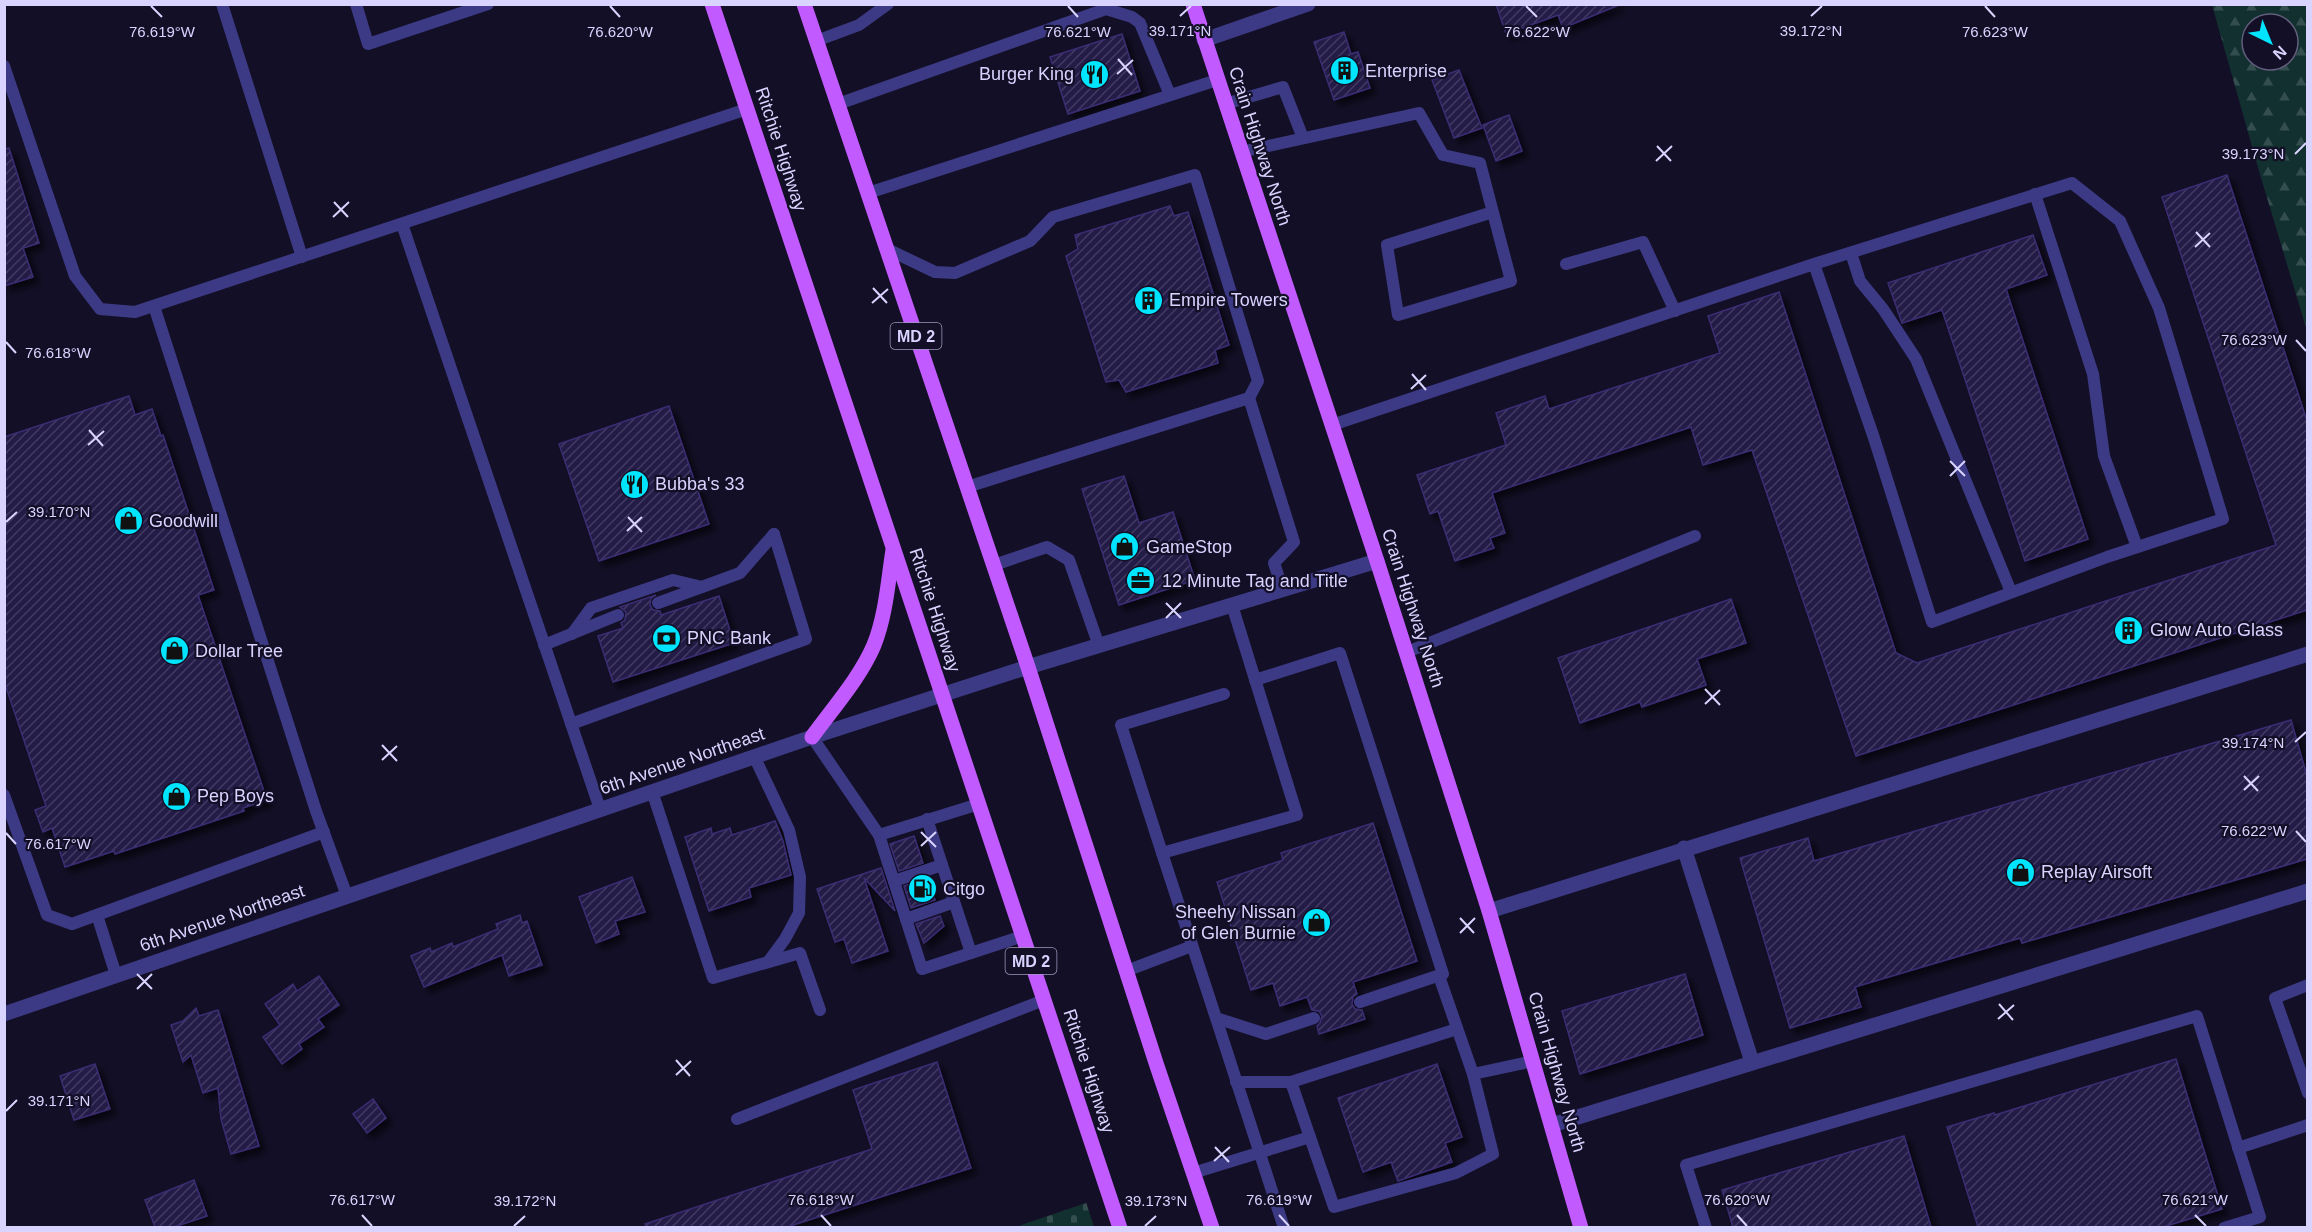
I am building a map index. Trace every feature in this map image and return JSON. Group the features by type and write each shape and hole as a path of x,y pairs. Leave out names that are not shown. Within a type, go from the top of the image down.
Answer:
{"main road":[{"name":"Ritchie Highway","path":"712,4 1120,1227"},
{"name":"MD 2","path":"804,4 994,565 1212,1227"},
{"name":"Crain Highway North","path":"1193,4 1407,652 1489,911 1581,1227"},
{"path":"812,737 865,662 874,644 882,616 894,547"}],"street":[{"path":"1204,40 1308,4"},
{"name":"6th Avenue Northeast","path":"4,1014 754,756 1028,667 1377,561"},
{"path":"1489,911 2307,654"},
{"path":"1684,848 1752,1062"},
{"path":"1552,1125 2307,891"}],"lane":[{"path":"222,4 302,257"},
{"path":"356,4 368,44 469,7 488,4"},
{"path":"816,41 859,25 888,4"},
{"path":"838,104 1106,9 1132,17 1140,23 1170,95"},
{"path":"4,66 75,276 100,309 135,312 747,110"},
{"path":"868,193 1217,80"},
{"path":"1225,104 1283,87 1303,138"},
{"path":"1241,152 1419,113 1443,155 1480,162 1511,281 1398,315 1387,245 1493,212"},
{"path":"887,249 935,272 955,273 1030,241 1053,217 1195,175 1258,381 1249,398 967,487"},
{"path":"1332,425 1814,264 2072,183 2120,221 2159,308 2223,519 2138,547 1932,622 1874,438 1814,264"},
{"path":"2035,194 2093,374 2104,456 2138,547"},
{"path":"402,224 600,809"},
{"path":"1566,264 1643,243 1675,311"},
{"path":"1851,253 1860,281 1883,309 1916,359 2011,592"},
{"path":"154,306 324,832 347,896"},
{"path":"1249,398 1294,542 1274,563 1283,590"},
{"path":"571,724 806,639 774,534 740,573 658,603"},
{"path":"1407,652 1695,536"},
{"path":"994,565 1047,547 1070,560 1099,646"},
{"path":"572,634 591,608 673,580 702,587"},
{"path":"1162,853 1297,815 1232,605"},
{"path":"544,645 618,615"},
{"path":"1255,680 1340,653 1443,974 1360,1002"},
{"path":"1224,694 1121,725 1284,1227"},
{"path":"812,737 879,835 922,969 1023,936"},
{"path":"754,756 789,830 800,877 799,913 785,939 768,962"},
{"path":"652,791 713,978 800,953 820,1010"},
{"path":"4,795 47,915 72,924 324,832"},
{"path":"879,835 979,804"},
{"path":"927,819 971,953"},
{"path":"894,881 942,865"},
{"path":"906,919 954,902"},
{"path":"97,915 116,975"},
{"path":"1126,971 1192,946"},
{"path":"1291,1082 1334,1207 1456,1173 1493,1154 1473,1074 1439,976"},
{"path":"2307,985 2275,998 2307,1093"},
{"path":"737,1119 1044,1000"},
{"path":"1706,1227 1686,1165 2197,1016 2260,1216 2224,1227"},
{"path":"1216,1018 1266,1034 1314,1018"},
{"path":"1236,1082 1291,1082 1457,1029"},
{"path":"1473,1074 1533,1061"},
{"path":"2238,1148 2307,1125"},
{"path":"1193,1173 1310,1137"}],"green space":[{"path":"2212,5 2307,5 2307,331 2259,171"},
{"path":"1086,1203 1094,1227 1015,1227"}],"building":[{"path":"1496,4 1619,5 1563,28 1558,15 1506,34"},
{"name":"Enterprise","path":"1344,32 1351,54 1358,52 1370,88 1334,100 1314,42"},
{"name":"Burger King","path":"1122,34 1140,91 1068,114 1050,57"},
{"path":"1459,70 1482,128 1454,138 1432,80"},
{"path":"1509,115 1522,151 1496,161 1483,125"},
{"path":"9,148 39,243 23,248 33,277 4,286 4,149"},
{"path":"2227,175 2307,421 2307,610 1856,756 1752,450 1703,465 1691,427 1492,493 1505,533 1490,538 1494,548 1455,561 1438,511 1430,514 1417,475 1506,445 1496,413 1545,396 1549,409 1720,353 1708,316 1779,292 1896,653 1917,663 2276,545 2162,197"},
{"name":"Empire Towers","path":"1170,206 1174,216 1188,212 1229,345 1215,350 1218,363 1126,392 1119,380 1106,382 1066,256 1078,249 1075,235"},
{"path":"2033,235 2047,275 2006,289 2088,539 2025,561 1942,310 1902,323 1888,283"},
{"path":"129,396 135,415 152,409 161,436 163,435 214,590 198,595 267,800 243,808 244,811 115,854 114,851 65,867 52,828 43,832 35,810 46,806 4,681 4,437"},
{"name":"Bubba's 33","path":"669,406 709,524 599,561 559,444"},
{"path":"1124,476 1139,523 1173,512 1195,580 1119,605 1082,489"},
{"name":"PNC Bank","path":"656,595 651,598 650,605 653,610 660,611 661,615 719,596 734,643 613,682 598,636 623,628 621,623 625,620 626,612 620,607"},
{"path":"1731,599 1746,643 1697,659 1706,685 1642,707 1640,702 1580,723 1558,658"},
{"path":"2291,720 2307,776 2307,859 2022,943 2020,938 1855,987 1861,1007 1790,1028 1740,858 1808,838 1814,861"},
{"path":"775,821 783,841 791,875 749,888 751,897 709,911 685,837 711,828 712,834 730,828 732,835"},
{"name":"Sheehy Nissan of Glen Burnie","path":"1373,823 1417,961 1353,982 1357,994 1353,997 1352,1004 1355,1009 1362,1010 1365,1019 1319,1034 1317,1026 1322,1016 1319,1011 1312,1010 1307,997 1280,1006 1273,983 1251,990 1217,882 1283,860 1281,853"},
{"path":"914,836 923,863 899,871 890,844"},
{"path":"881,868 895,911 864,878 888,951 852,963 844,939 835,942 817,889"},
{"path":"632,877 645,912 615,921 619,934 596,943 579,897"},
{"path":"928,878 935,900 911,908 904,886"},
{"path":"520,915 522,923 527,921 542,965 509,976 502,955 424,987 411,956 430,948 431,952 452,943 453,947 498,929 496,924"},
{"path":"940,916 944,926 924,943 916,924"},
{"path":"1685,974 1703,1035 1580,1074 1562,1011"},
{"path":"319,976 339,1005 318,1019 324,1027 299,1044 302,1049 282,1064 263,1037 280,1025 265,1004 293,984 297,991"},
{"path":"196,1008 199,1016 218,1010 259,1146 231,1154 221,1119 218,1088 203,1093 191,1055 183,1062 171,1025 183,1021"},
{"path":"2176,1059 2222,1209 2163,1227 1978,1227 1947,1127 1994,1113 1995,1115"},
{"path":"937,1062 971,1168 787,1227 646,1227 645,1224 872,1149 853,1090"},
{"path":"95,1064 110,1109 74,1120 60,1076"},
{"path":"1437,1064 1462,1137 1445,1143 1452,1162 1398,1181 1391,1162 1363,1172 1338,1098"},
{"path":"373,1099 386,1118 367,1133 353,1114"},
{"path":"1904,1136 1931,1227 1733,1227 1722,1190"},
{"path":"194,1180 207,1216 174,1227 155,1227 145,1200"}],"place":[{"name":"Enterprise","path":"1344,71"},
{"name":"Burger King","path":"1095,74"},
{"name":"Empire Towers","path":"1148,300"},
{"name":"Bubba's 33","path":"634,484"},
{"name":"Goodwill","path":"128,521"},
{"name":"GameStop","path":"1125,547"},
{"name":"12 Minute Tag and Title","path":"1141,581"},
{"name":"Glow Auto Glass","path":"2129,630"},
{"name":"PNC Bank","path":"666,638"},
{"name":"Dollar Tree","path":"174,651"},
{"name":"Pep Boys","path":"176,796"},
{"name":"Replay Airsoft","path":"2020,872"},
{"name":"Citgo","path":"922,889"},
{"name":"Sheehy Nissan of Glen Burnie","path":"1317,922"}]}
